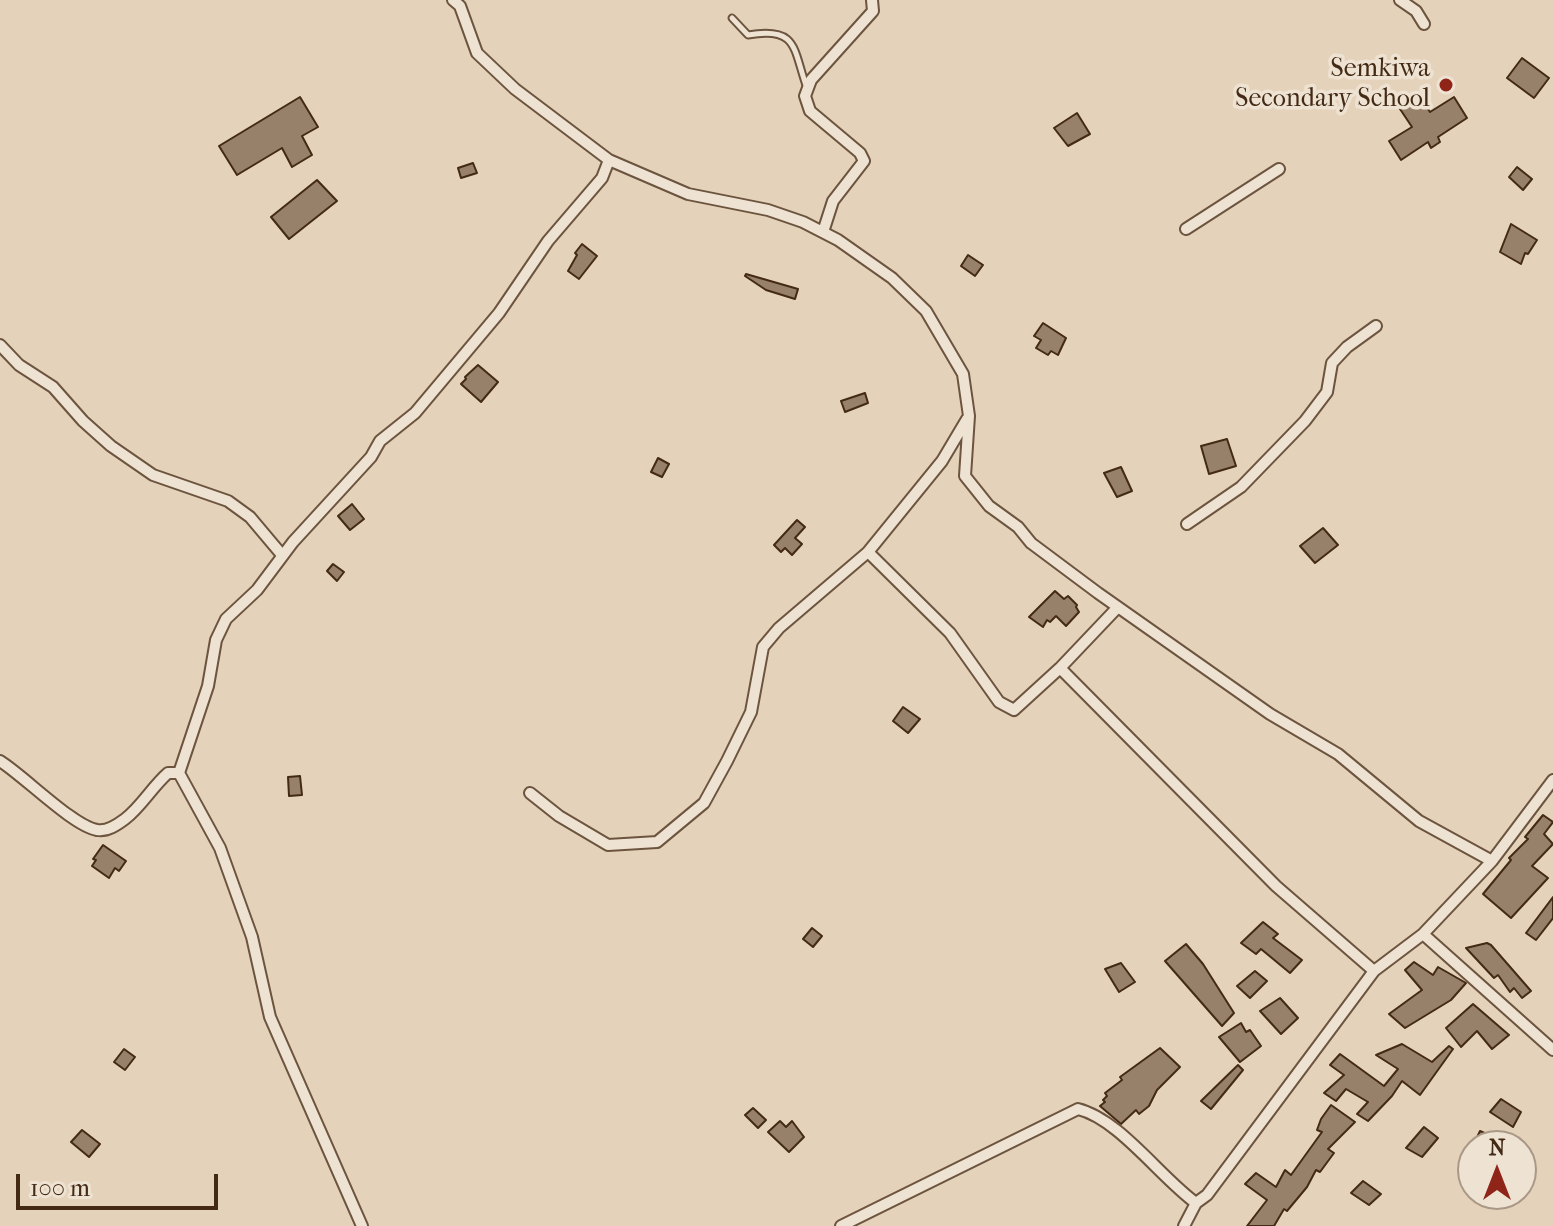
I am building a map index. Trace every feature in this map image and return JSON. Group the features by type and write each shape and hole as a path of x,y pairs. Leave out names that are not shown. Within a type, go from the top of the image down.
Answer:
{"street":[{"path":"453,0 460,6 477,53 515,89 609,160 688,194 768,210 823,232 892,278 926,311 963,374 969,416 965,476 989,506 1018,527 1031,543 1118,607 1270,714 1338,754 1419,821 1492,861"},
{"path":"823,232 833,201 864,161 860,153 810,111 805,96 811,80 873,11 872,0"},
{"path":"1400,0 1416,11 1424,24"},
{"path":"362,1226 270,1017 252,937 220,848 179,773 208,686 216,640 226,619 257,590 282,555 371,457 380,441 415,413 453,371 499,313 548,241 602,178 609,160"},
{"path":"1186,229 1279,169"},
{"path":"1187,524 1241,487 1305,421 1327,392 1332,363 1347,347 1376,326"},
{"path":"0,345 19,365 53,387 83,421 111,446 153,475 228,501 250,517 282,555"},
{"path":"530,793 559,816 608,845 657,842 704,803 751,712 763,647 779,628 868,552 942,461 969,416"},
{"path":"868,552 950,633 999,702 1014,710 1060,668 1118,607"},
{"path":"1060,668 1276,886 1374,971"},
{"path":"0,761 22,775 72,818 99,831 128,817 168,773 179,773"},
{"path":"1184,1226 1196,1203 1207,1195 1374,971 1423,934 1492,861 1553,780"},
{"path":"1423,934 1553,1050"},
{"path":"841,1226 1078,1109 1094,1113 1136,1147 1173,1187 1196,1203"},
{"path":"861,1216 871,1226"}],"lane":[{"path":"732,18 748,35 782,35 794,43 808,89"}],"building":[{"path":"1522,58 1549,78 1534,98 1507,78"},
{"path":"1420,96 1430,112 1454,97 1467,118 1438,137 1440,142 1431,148 1428,142 1401,160 1389,141 1412,127 1400,109"},
{"path":"300,97 318,127 302,136 312,155 292,167 282,148 237,175 219,146"},
{"path":"1077,113 1090,134 1068,146 1054,128"},
{"path":"473,163 477,173 461,178 458,168"},
{"path":"1517,167 1532,179 1523,190 1509,177"},
{"path":"317,180 337,201 289,239 271,217"},
{"path":"1511,224 1537,240 1528,254 1525,253 1521,264 1500,252"},
{"path":"582,244 597,256 579,279 568,271"},
{"path":"968,255 983,265 975,276 961,266"},
{"path":"746,274 798,289 795,299 766,290"},
{"path":"1043,323 1066,338 1058,355 1051,351 1048,355 1036,348 1041,340 1034,336"},
{"path":"478,365 498,382 481,402 461,384"},
{"path":"865,393 868,403 845,412 841,401"},
{"path":"1227,439 1236,466 1209,474 1201,446"},
{"path":"658,458 669,464 662,477 651,472"},
{"path":"1121,467 1132,491 1117,497 1104,473"},
{"path":"352,504 364,519 350,530 338,516"},
{"path":"797,520 805,527 795,538 802,544 792,555 785,548 781,552 774,545"},
{"path":"1323,528 1338,545 1315,563 1300,546"},
{"path":"333,564 344,572 337,581 327,571"},
{"path":"1055,591 1064,599 1068,596 1079,612 1066,626 1056,616 1050,622 1047,620 1043,627 1029,617"},
{"path":"903,707 920,719 908,733 893,721"},
{"path":"300,776 302,795 289,796 288,777"},
{"path":"1543,815 1553,822 1544,834 1553,844 1532,866 1548,878 1511,918 1483,894 1511,860 1509,858 1528,839 1525,837"},
{"path":"103,845 126,861 119,871 115,868 109,878 92,866"},
{"path":"1553,897 1553,918 1536,940 1526,933"},
{"path":"1263,922 1278,934 1273,938 1302,960 1290,973 1261,949 1256,954 1241,943"},
{"path":"812,928 822,936 813,947 803,939"},
{"path":"1487,943 1531,991 1522,998 1514,988 1510,992 1498,975 1494,978 1466,948"},
{"path":"1186,944 1203,964 1234,1013 1222,1026 1165,961"},
{"path":"1414,962 1433,975 1438,967 1466,983 1451,1000 1405,1028 1389,1014 1422,990 1405,970"},
{"path":"1121,963 1135,982 1119,992 1105,969"},
{"path":"1255,971 1267,981 1250,998 1237,986"},
{"path":"1280,998 1298,1018 1281,1034 1260,1011"},
{"path":"1473,1004 1509,1035 1492,1049 1477,1031 1461,1047 1446,1028"},
{"path":"1241,1023 1261,1046 1240,1062 1219,1037"},
{"path":"1402,1044 1432,1062 1449,1046 1453,1049 1420,1095 1402,1081 1368,1121 1357,1114 1368,1102 1346,1089 1336,1101 1324,1093 1344,1075 1330,1065 1340,1054 1384,1086 1398,1069 1376,1055"},
{"path":"1160,1048 1180,1067 1157,1090 1149,1106 1139,1114 1136,1110 1121,1124 1100,1106 1105,1102 1105,1093 1122,1080 1120,1077"},
{"path":"124,1049 135,1057 125,1070 114,1062"},
{"path":"1238,1065 1243,1070 1211,1109 1201,1101"},
{"path":"1501,1099 1521,1112 1513,1127 1490,1112"},
{"path":"1331,1105 1355,1122 1328,1149 1334,1153 1320,1172 1316,1170 1307,1187 1287,1211 1284,1209 1274,1226 1247,1226 1267,1200 1245,1184 1256,1173 1276,1187 1285,1170 1291,1175 1322,1132 1317,1130"},
{"path":"753,1108 766,1120 758,1128 745,1115"},
{"path":"780,1121 786,1127 792,1121 804,1137 789,1152 768,1132"},
{"path":"1424,1127 1438,1138 1422,1157 1406,1148"},
{"path":"82,1130 100,1144 89,1157 71,1142"},
{"path":"1363,1181 1381,1194 1369,1205 1351,1193"}],"place":[{"name":"Semkiwa Secondary School","path":"1446,85"}]}
